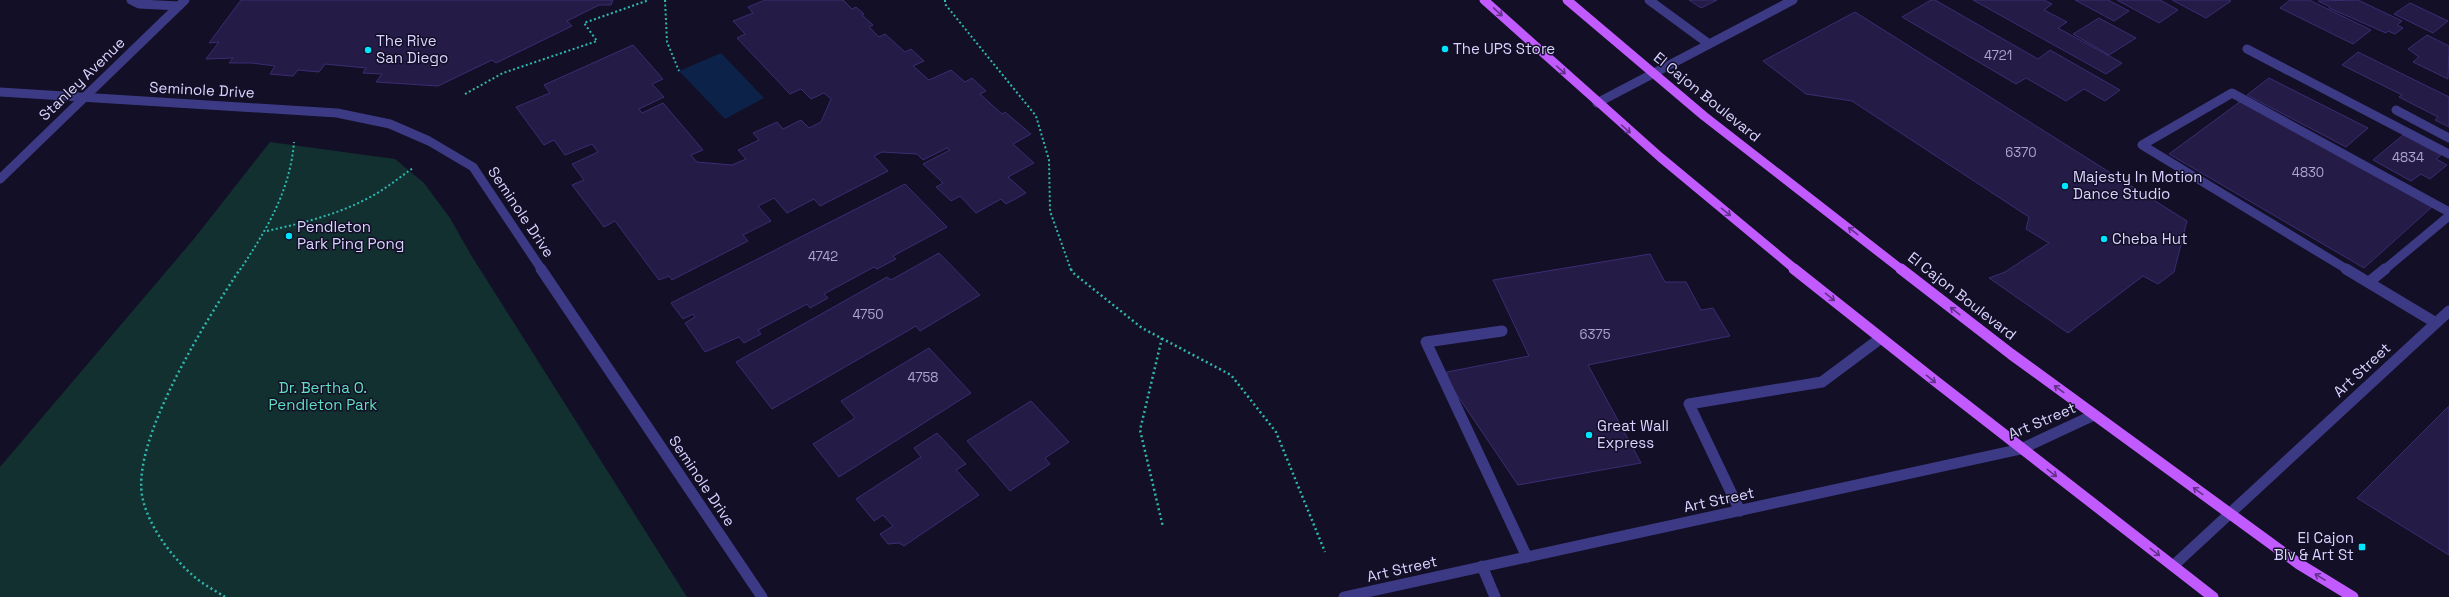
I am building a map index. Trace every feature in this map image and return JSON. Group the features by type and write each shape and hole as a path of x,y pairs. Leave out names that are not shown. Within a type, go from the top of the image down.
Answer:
{"main road":[{"path":"1484,0 1647,148 1881,338 2021,449 2213,597"},
{"name":"El Cajon Boulevard","path":"1566,0 1652,74 1704,116 2011,354 2299,564 2353,597"}],"street":[{"path":"131,0 139,4 182,3"},
{"path":"1649,0 1709,44"},
{"path":"1597,103 1793,0"},
{"name":"Stanley Avenue","path":"0,179 82,98 182,3"},
{"path":"2247,49 2449,154"},
{"name":"Seminole Drive","path":"0,92 337,114 390,124 429,141 473,167 762,597"},
{"path":"2444,319 2369,282 2142,145 2232,93 2449,212"},
{"path":"2396,110 2449,138"},
{"path":"2369,282 2449,216"},
{"name":"Art Street","path":"2173,566 2444,319"},
{"path":"1502,331 1426,342 1527,557"},
{"path":"1740,511 1690,404 1822,382 1881,338"},
{"name":"Art Street","path":"1344,597 2021,449 2094,415"},
{"path":"1482,566 1495,597"}],"path":[{"path":"465,94 503,73 597,41 584,23 649,0"},
{"path":"665,0 667,42 679,71"},
{"path":"945,0 944,4 1036,116 1050,160 1050,211 1072,272 1142,328 1231,375 1276,432 1325,552"},
{"path":"225,597 195,577 169,549 149,518 141,489 148,445 176,375 236,276 267,231 286,194 294,162 294,142"},
{"path":"267,231 305,223 342,210 373,195 413,168"},
{"path":"1162,338 1140,430 1163,527"}],"green space":[{"name":"Dr. Bertha O. Pendleton Park","path":"270,142 395,159 424,183 450,218 471,255 687,597 0,597 0,467 193,240"}],"water":[{"path":"721,53 764,98 725,119 679,71"}],"building":[{"name":"The Rive San Diego","path":"241,0 613,0 611,5 599,5 567,21 572,26 496,63 492,60 438,86 376,82 382,74 363,73 366,68 325,64 319,72 298,70 293,76 270,74 275,66 252,63 229,63 233,58 206,59 219,42 209,43"},
{"path":"765,0 843,0 852,9 856,7 864,14 862,15 873,25 869,27 879,37 885,34 905,52 911,49 924,61 913,66 929,80 951,70 965,82 972,78 986,91 980,94 1002,114 1005,112 1031,134 1013,144 1034,163 1008,177 1026,193 1006,204 1001,199 976,213 960,196 951,201 936,187 943,183 923,164 950,150 947,148 923,160 917,154 882,152 874,156 888,171 820,206 814,199 787,213 774,198 758,206 771,221 743,235 748,241 672,280 669,276 659,280 615,221 604,227 572,185 584,180 572,164 598,152 592,144 565,155 554,140 544,145 516,107 550,93 544,85 633,45 663,79 652,84 664,97 639,109 642,113 663,103 703,150 691,155 697,162 732,165 746,159 738,150 759,140 753,133 777,122 783,129 801,120 809,128 821,122 831,99 824,93 811,99 801,89 790,94 737,38 745,34 733,21 753,13 748,7"},
{"path":"1689,0 1717,0 1701,8"},
{"path":"1931,0 1935,0 2038,59 2050,50 2120,90 2105,101 2084,89 2066,101 2026,78 2016,84 1902,17"},
{"path":"1973,0 2044,0 2052,4 2044,10 2067,22 2058,28 2122,63 2106,74"},
{"path":"2075,0 2108,0 2129,11 2114,21"},
{"path":"2117,0 2160,0 2178,10 2159,23"},
{"path":"2172,0 2229,0 2231,1 2206,18"},
{"path":"2290,0 2309,0 2371,30 2353,44 2280,8"},
{"path":"2358,0 2402,21 2397,25 2403,28 2395,34 2388,31 2386,33 2329,8 2330,7 2318,1"},
{"path":"2410,3 2448,21 2433,33 2394,14"},
{"path":"1855,12 2187,221 2174,272 2158,284 2143,276 2068,333 1989,278 2005,272 2049,243 2026,229 2029,217 1852,101 1806,94 1763,61"},
{"path":"2099,18 2136,38 2109,55 2073,34"},
{"path":"2427,35 2449,46 2448,79 2413,62 2419,57 2408,49"},
{"path":"2358,52 2449,97 2449,127 2435,120 2438,117 2399,97 2402,95 2342,65"},
{"path":"2269,78 2368,128 2346,147 2247,95"},
{"path":"2241,101 2433,206 2364,268 2169,154"},
{"path":"2403,135 2441,155 2436,159 2447,165 2430,179 2421,174 2411,181 2373,160"},
{"path":"905,184 947,227 893,256 896,259 877,269 874,267 824,294 828,298 810,308 807,304 758,330 761,334 744,343 739,337 705,352 685,323 695,317 693,314 683,319 671,303"},
{"path":"939,253 980,295 920,331 916,326 772,409 736,362 887,277 891,280"},
{"path":"1650,254 1665,282 1686,282 1701,310 1713,308 1730,336 1588,365 1641,463 1518,485 1447,380 1447,372 1529,356 1493,280"},
{"path":"929,348 971,393 839,477 813,444 855,418 841,401"},
{"path":"1031,401 1069,442 1045,458 1050,464 1010,491 967,441"},
{"path":"2449,406 2449,555 2357,498"},
{"path":"937,433 966,464 956,470 979,495 904,546 899,543 888,544 880,534 893,526 883,515 874,521 856,499 921,457 914,448"}],"place":[{"name":"The UPS Store","path":"1445,49"},
{"name":"The Rive San Diego","path":"368,50"},
{"name":"Majesty In Motion Dance Studio","path":"2065,186"},
{"name":"Pendleton Park Ping Pong","path":"289,236"},
{"name":"Cheba Hut","path":"2104,239"},
{"name":"Great Wall Express","path":"1589,435"},
{"name":"El Cajon Blv & Art St","path":"2362,547"}]}
